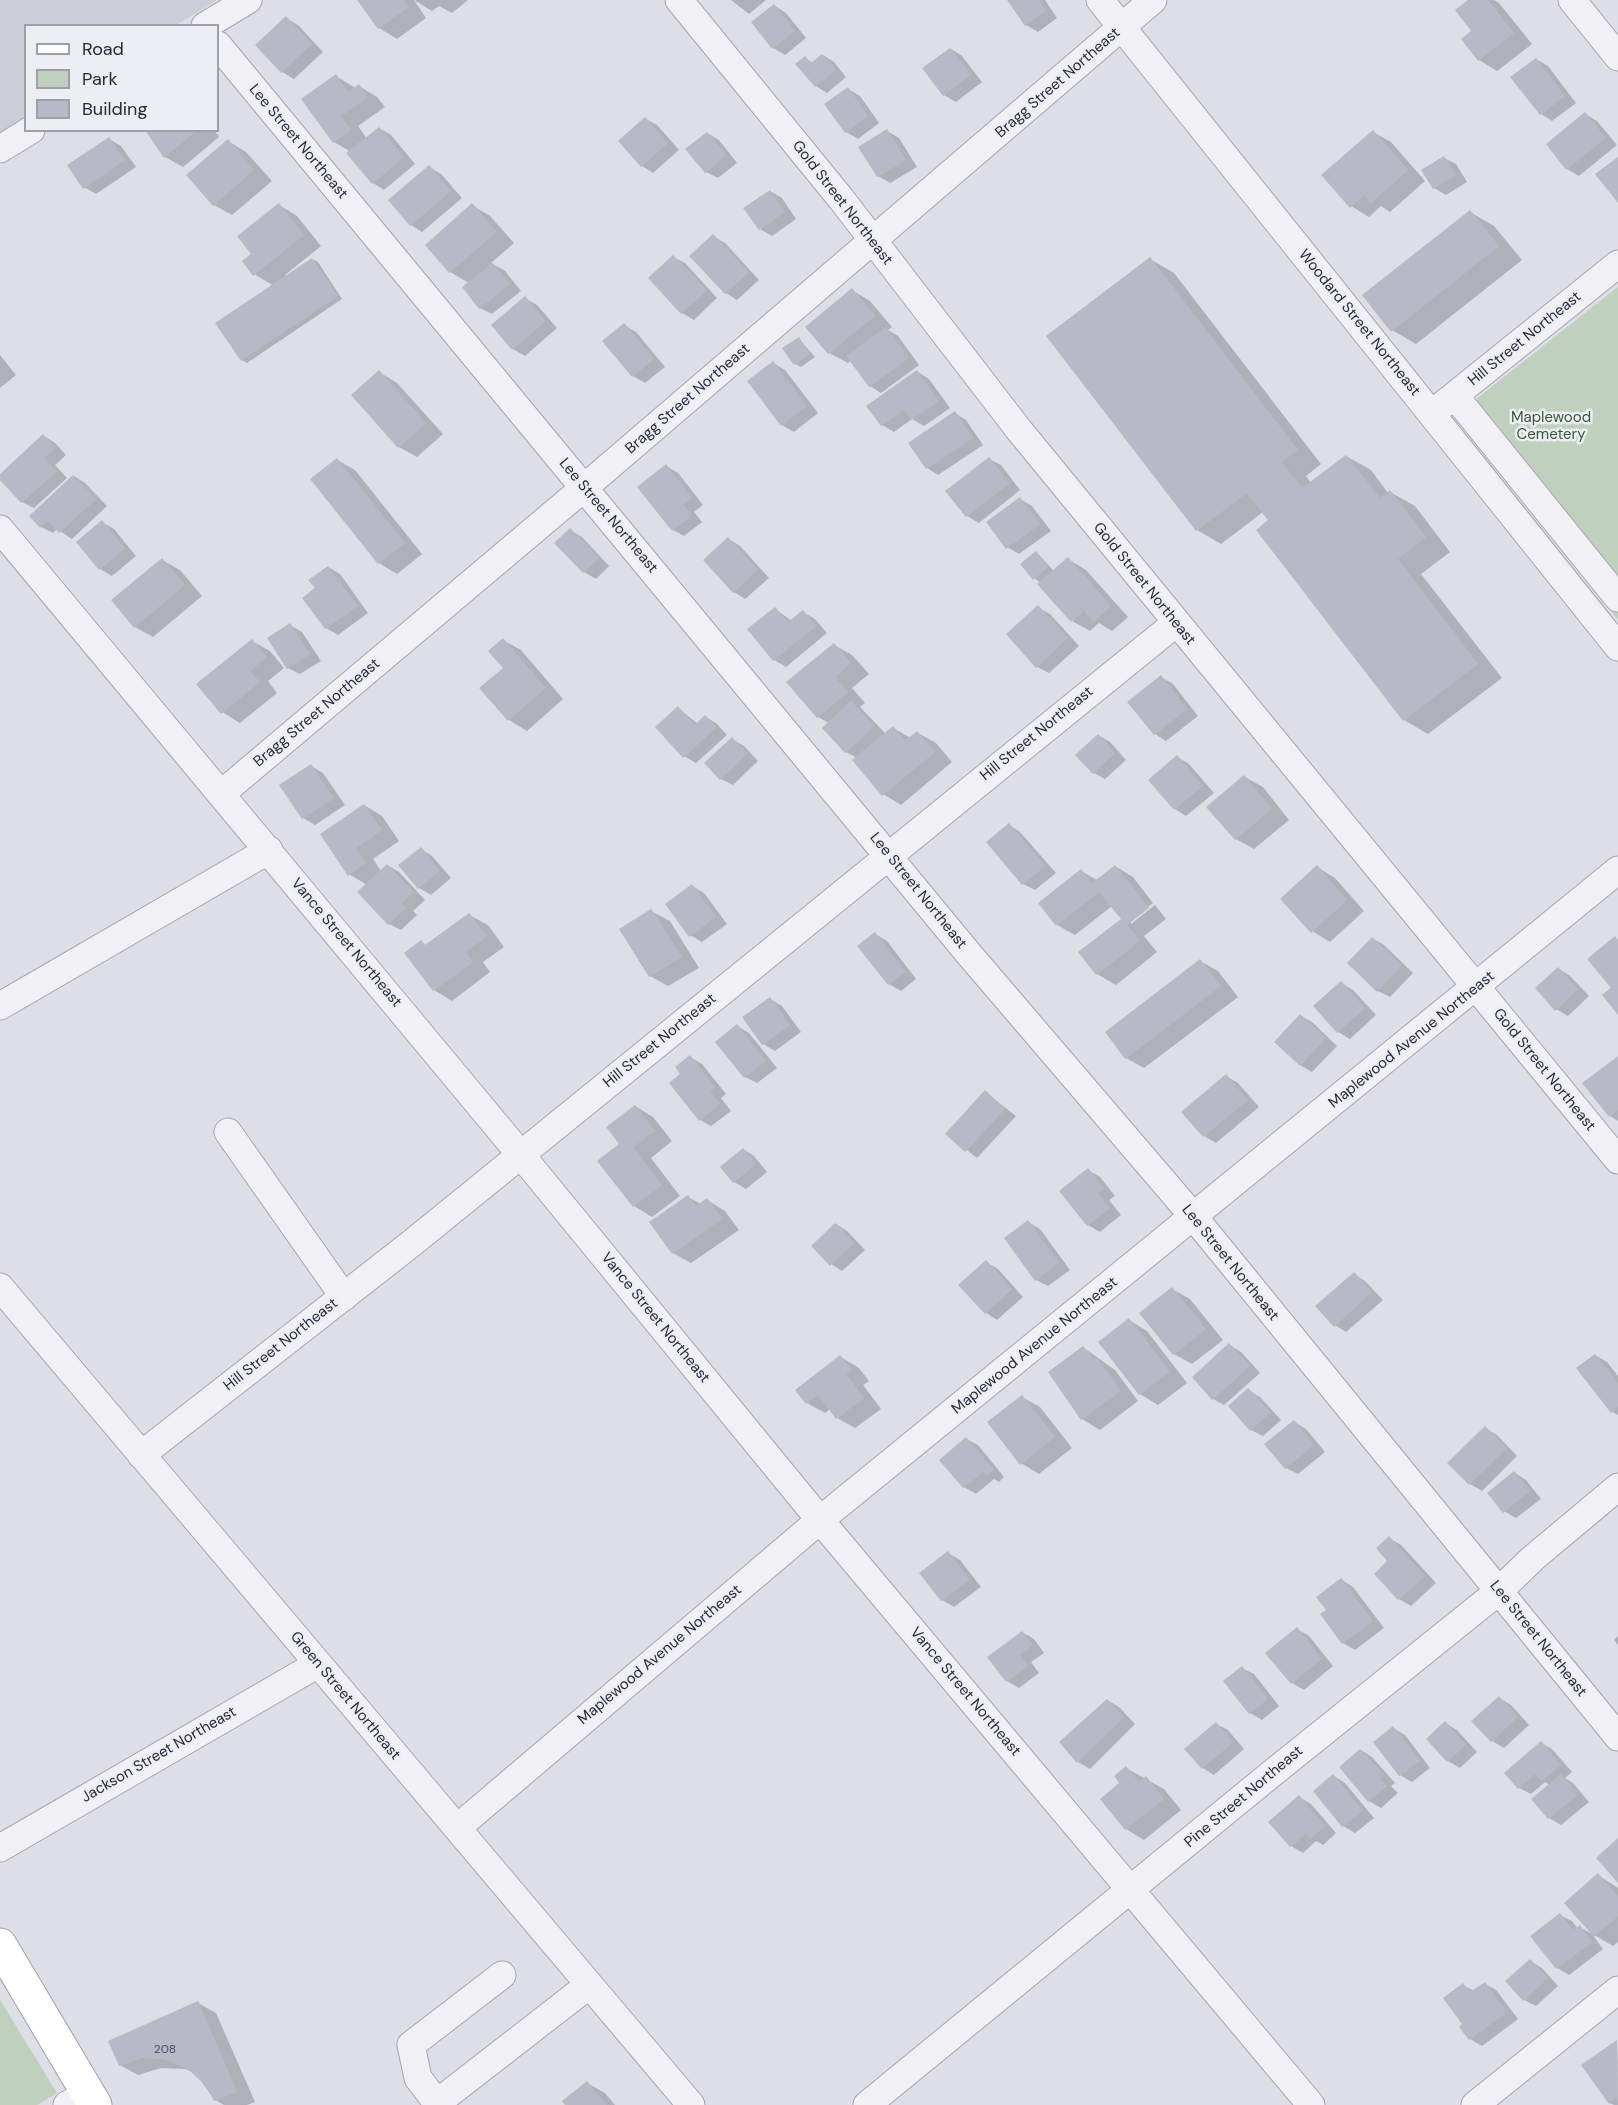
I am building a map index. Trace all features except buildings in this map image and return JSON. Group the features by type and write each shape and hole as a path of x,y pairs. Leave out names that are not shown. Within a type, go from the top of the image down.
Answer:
{"main road":[{"path":"0,1945 83,2101"}],"street":[{"path":"208,24 248,0"},
{"name":"Gold Street Northeast","path":"679,0 872,241 1019,430 1618,1160"},
{"name":"Woodard Street Northeast","path":"1100,0 1618,647"},
{"name":"Bragg Street Northeast","path":"220,794 585,487 1153,0"},
{"path":"1572,0 1618,57"},
{"name":"Lee Street Northeast","path":"219,46 889,854 975,962 1193,1216 1618,1737"},
{"path":"0,149 28,132"},
{"name":"Hill Street Northeast","path":"1432,414 1618,264"},
{"path":"1455,396 1616,590 1587,608"},
{"name":"Vance Street Northeast","path":"0,529 269,850 820,1520 1311,2105"},
{"name":"Hill Street Northeast","path":"141,1455 521,1155 1176,623"},
{"path":"0,1006 269,850"},
{"name":"Maplewood Avenue Northeast","path":"457,1828 820,1520 1477,988 1618,870"},
{"path":"228,1132 344,1297"},
{"name":"Green Street Northeast","path":"0,1287 691,2105"},
{"name":"Pine Street Northeast","path":"867,2105 1499,1591 1618,1487"},
{"name":"Jackson Street Northeast","path":"0,1848 318,1664"},
{"path":"502,1975 411,2045 418,2078 437,2104 589,1985"},
{"path":"1475,2105 1618,1990"}],"shaded area":[{"path":"0,0 217,0 178,24 24,24 24,118 0,132"}],"green space":[{"name":"Maplewood Cemetery","path":"1618,287 1618,620 1456,415"},
{"path":"0,2000 57,2093 37,2105 0,2105"}]}
